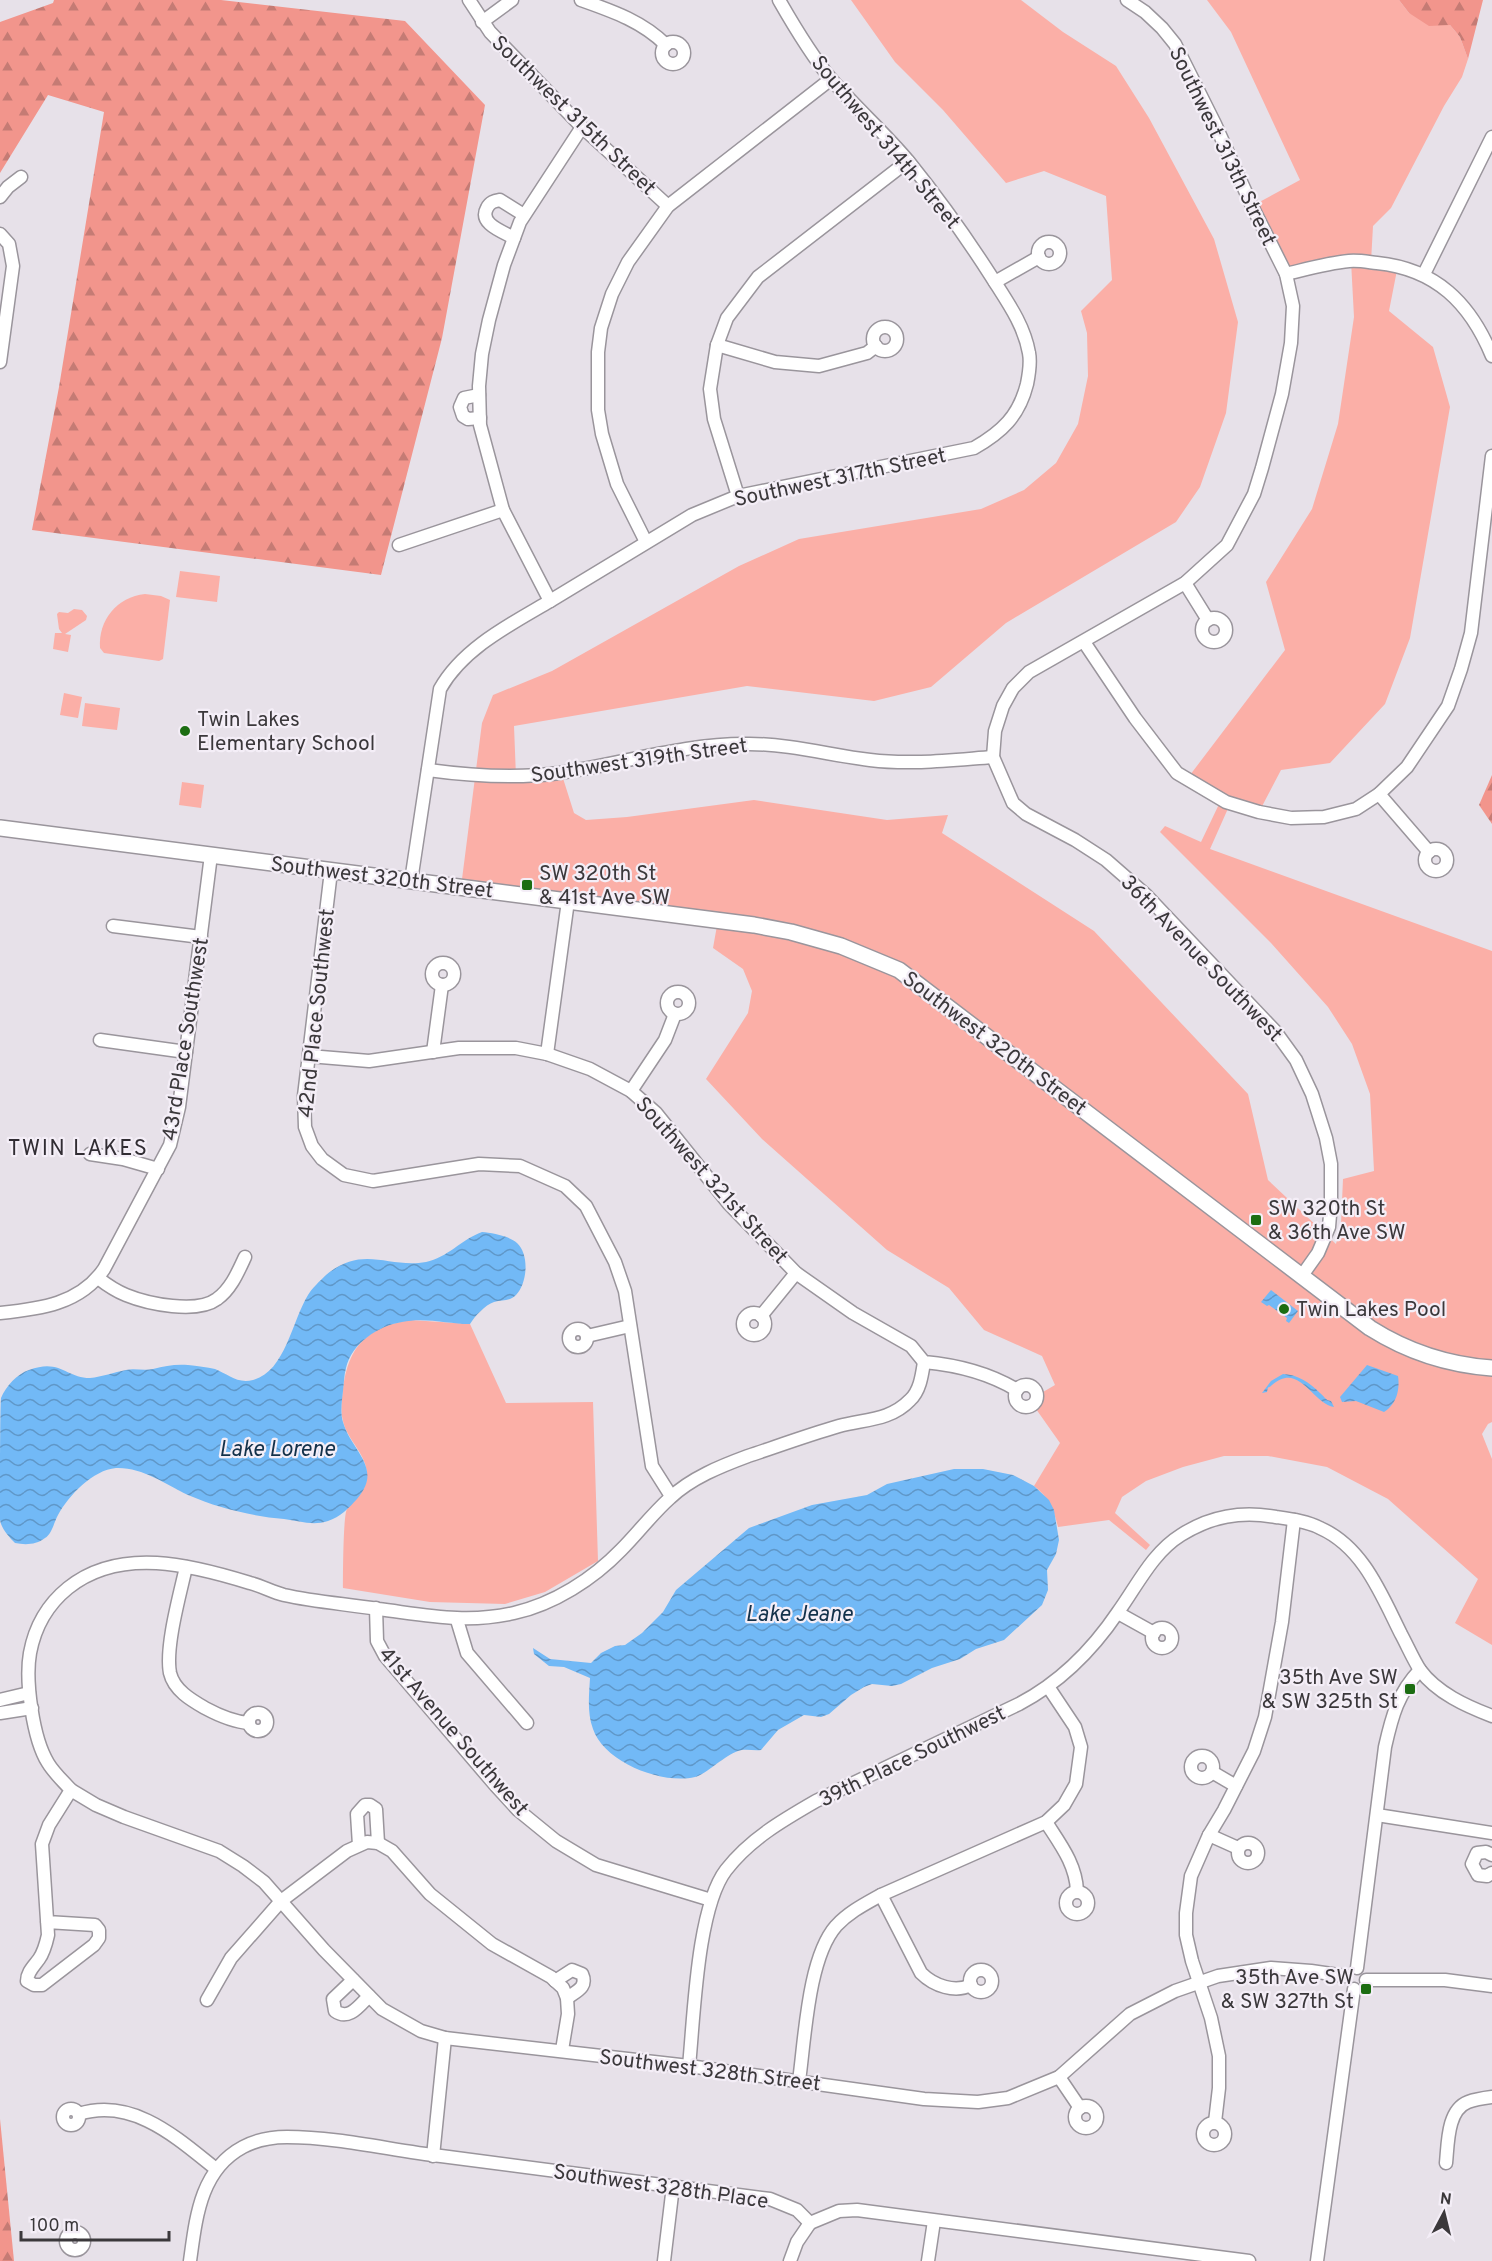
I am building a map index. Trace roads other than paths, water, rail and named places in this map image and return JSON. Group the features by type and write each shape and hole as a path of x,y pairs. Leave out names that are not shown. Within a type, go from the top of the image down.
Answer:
{"main road":[{"name":"Southwest 320th Street","path":"0,828 754,925 791,932 841,946 899,970 1370,1328 1398,1345 1450,1362 1492,1368"}],"street":[{"path":"469,0 482,22 512,0"},
{"path":"581,0 646,26 666,45"},
{"name":"Southwest 314th Street","path":"779,0 811,53 831,79 908,161 971,245 1014,312 1026,337 1030,355 1024,397"},
{"name":"Southwest 313th Street","path":"993,757 995,731 1003,706 1013,688 1029,672 1185,583 1227,545 1257,486 1282,394 1291,342 1293,306 1286,274 1175,44 1145,12 1127,0"},
{"name":"Southwest 315th Street","path":"482,22 582,127 668,207"},
{"path":"646,542 617,484 598,410 598,352 601,328 612,294 628,262 668,207 831,79"},
{"path":"550,601 503,510 487,455 480,418 479,395 482,354 489,320 514,238 524,215 582,127"},
{"path":"1424,274 1492,137"},
{"path":"738,496 714,419 710,388 717,345 727,318 758,277 908,161"},
{"path":"0,197 21,177"},
{"path":"514,238 490,225 486,218 486,209 491,202 500,200 524,215"},
{"path":"0,234 9,244 13,266 0,362"},
{"path":"995,282 1039,257"},
{"path":"1286,274 1321,265 1351,261 1398,265 1424,274 1458,300 1482,333 1492,356"},
{"path":"717,345 775,362 819,366 867,353 876,346"},
{"path":"479,395 464,398 460,407 463,416 468,419 480,418"},
{"name":"Southwest 317th Street","path":"411,881 440,689 448,674 466,657 506,627 692,515 738,496 974,448 1010,423 1024,397"},
{"path":"1084,642 1135,718 1177,773 1222,800 1259,812 1291,818 1324,817 1356,808 1379,794 1407,767 1448,706 1471,633 1492,456"},
{"path":"399,545 503,510"},
{"path":"1185,583 1208,620"},
{"name":"Southwest 319th Street","path":"428,770 474,776 516,777 561,772 659,753 748,744 795,747 881,761 922,763 993,757"},
{"name":"36th Avenue Southwest","path":"993,757 1013,803 1026,814 1075,840 1106,860 1146,895 1275,1030 1296,1060 1312,1094 1326,1138 1331,1182 1329,1227 1318,1253 1301,1276"},
{"path":"1379,794 1429,852"},
{"name":"43rd Place Southwest","path":"98,1278 158,1169 174,1135 211,855"},
{"name":"42nd Place Southwest","path":"331,871 304,1096 305,1127 316,1153 329,1165 344,1174 373,1181 464,1166 498,1164 520,1166 564,1186 586,1206 615,1262 625,1291 630,1326"},
{"path":"547,1053 568,901"},
{"path":"113,926 201,937"},
{"path":"433,1052 442,985"},
{"path":"631,1091 665,1040 675,1014"},
{"path":"100,1040 186,1052"},
{"name":"Southwest 321st Street","path":"309,1056 369,1061 459,1048 516,1048 547,1053 590,1069 631,1091 656,1113 729,1204 796,1273 853,1313 911,1346 924,1362"},
{"path":"90,1155 123,1159 158,1169"},
{"path":"0,1313 57,1304 80,1293 98,1278 119,1292 147,1302 190,1307 202,1306 216,1300 225,1292 245,1257"},
{"path":"761,1316 796,1273"},
{"path":"587,1336 630,1326 652,1466 671,1496"},
{"path":"47,1922 94,1925 99,1930 99,1938 94,1945 42,1984 34,1985 27,1981 27,1976 45,1947 48,1935 47,1922 42,1844 49,1826 71,1790 49,1764 40,1746 29,1693 28,1665 32,1642 41,1618 58,1596 82,1577 108,1567 132,1563 165,1563 245,1581 279,1594 457,1620 515,1613 566,1593 620,1552 671,1496 705,1474 841,1425 878,1419 898,1410 913,1398 922,1379 924,1362 955,1365 1007,1384 1017,1390"},
{"name":"39th Place Southwest","path":"688,2066 704,1928 711,1900 725,1872 755,1840 816,1801 1049,1688 1089,1648 1118,1613 1158,1555 1178,1536 1203,1523 1229,1515 1255,1513 1294,1520 1320,1528 1341,1542 1359,1558 1372,1576 1420,1670 1441,1690 1466,1706 1492,1716"},
{"path":"1215,2122 1219,2088 1219,2056 1211,2018 1198,1983 1186,1935 1186,1913 1191,1876 1209,1835 1254,1751 1265,1717 1282,1622 1294,1520"},
{"path":"186,1567 170,1648 170,1672 177,1687 190,1700 211,1711 249,1723"},
{"name":"41st Avenue Southwest","path":"376,1608 377,1641 385,1656 518,1810 556,1841 596,1864 711,1900"},
{"path":"1118,1613 1154,1633"},
{"path":"457,1620 467,1653 527,1723"},
{"path":"1357,1968 1392,1712 1407,1683 1420,1670"},
{"path":"799,2081 814,1975 823,1947 836,1927 846,1917 881,1895 1047,1822 1064,1805 1073,1791 1079,1772 1080,1741 1075,1727 1049,1688"},
{"path":"0,1700 29,1693"},
{"path":"0,1713 32,1708"},
{"path":"1212,1772 1236,1786"},
{"name":"Southwest 328th Street","path":"71,1790 96,1805 124,1817 219,1851 264,1882 382,2009 421,2031 445,2038 688,2066 924,2099 978,2102 1008,2098 1059,2077 1130,2014 1175,1991 1218,1976 1271,1968 1345,1976"},
{"path":"364,1805 370,1805 376,1809 368,1844 357,1814 364,1805"},
{"path":"1377,1815 1490,1832 1489,1853 1474,1856 1473,1868 1482,1876 1492,1873"},
{"path":"1047,1822 1069,1858 1075,1875 1077,1891"},
{"path":"1209,1835 1238,1848"},
{"path":"207,2000 231,1958 281,1901 347,1851 368,1844 392,1851 430,1894 492,1944 563,1988 567,1998 568,2014 562,2050"},
{"path":"881,1895 917,1967 927,1980 956,1988 971,1985"},
{"path":"1357,1968 1363,1971 1366,1980 1364,1986 1354,1989 1348,1986 1345,1976 1348,1971 1357,1968"},
{"path":"555,1981 572,1970 582,1974 585,1981 582,1988 567,1998"},
{"path":"353,1980 333,1999 335,2011 341,2015 349,2014 369,1996"},
{"path":"1366,1980 1445,1980 1492,1986"},
{"path":"1317,2261 1354,1989"},
{"path":"433,2156 445,2038"},
{"path":"1059,2077 1080,2108"},
{"path":"1446,2163 1450,2129 1458,2110 1467,2102 1492,2097"},
{"path":"79,2114 93,2110 111,2111 146,2119 158,2124 216,2169 202,2193 195,2222 190,2261"},
{"name":"Southwest 328th Place","path":"216,2169 242,2147 261,2140 285,2137 317,2138 433,2156 770,2199 797,2210 810,2223"},
{"path":"664,2261 673,2186"},
{"path":"790,2261 796,2242 810,2223 838,2211 857,2210 1249,2261"},
{"path":"928,2261 934,2221"}],"water":[{"name":"Lake Lorene","path":"482,1232 510,1238 521,1248 526,1269 523,1284 516,1295 511,1299 491,1303 477,1314 470,1324 419,1320 384,1327 367,1337 349,1359 344,1376 342,1418 367,1469 367,1478 357,1499 336,1517 328,1521 311,1523 247,1514 199,1500 144,1473 116,1468 99,1473 82,1485 63,1507 49,1534 42,1540 30,1544 15,1543 4,1529 0,1520 1,1398 20,1374 48,1366 90,1378 129,1369 150,1370 183,1365 215,1369 242,1381 253,1380 264,1375 273,1367 310,1292 326,1275 339,1266 364,1259 400,1263 426,1262 441,1257"},
{"name":"Twin Lakes Pool","path":"1271,1290 1298,1311 1289,1323 1286,1321 1287,1318 1261,1302"},
{"path":"1367,1365 1398,1376 1397,1396 1384,1412 1356,1401 1342,1402 1340,1397"},
{"path":"1283,1374 1298,1377 1308,1383 1331,1401 1334,1407 1326,1404 1298,1380 1290,1378 1282,1379 1268,1387 1267,1392 1262,1393 1271,1381"},
{"name":"Lake Jeane","path":"954,1469 983,1469 1013,1475 1034,1486 1049,1500 1054,1510 1059,1540 1056,1554 1047,1570 1048,1590 1042,1605 1004,1640 976,1649 960,1659 932,1668 901,1684 892,1686 872,1684 864,1687 829,1714 821,1717 804,1715 778,1730 761,1750 738,1751 704,1773 682,1779 667,1778 636,1768 621,1761 599,1741 591,1723 589,1710 590,1678 564,1667 549,1666 534,1654 533,1648 550,1659 591,1663 601,1653 615,1646 625,1645 642,1633 663,1612 676,1590 749,1528 812,1505 867,1495 887,1484"}],"place":[{"name":"Twin Lakes Elementary School","path":"185,731"},
{"name":"SW 320th St & 41st Ave SW","path":"527,885"},
{"name":"SW 320th St & 36th Ave SW","path":"1256,1220"},
{"name":"Twin Lakes Pool","path":"1284,1309"},
{"name":"35th Ave SW & SW 325th St","path":"1410,1689"},
{"name":"35th Ave SW & SW 327th St","path":"1366,1989"}],"district":[{"name":"TWIN LAKES","path":"78,1147"}]}
